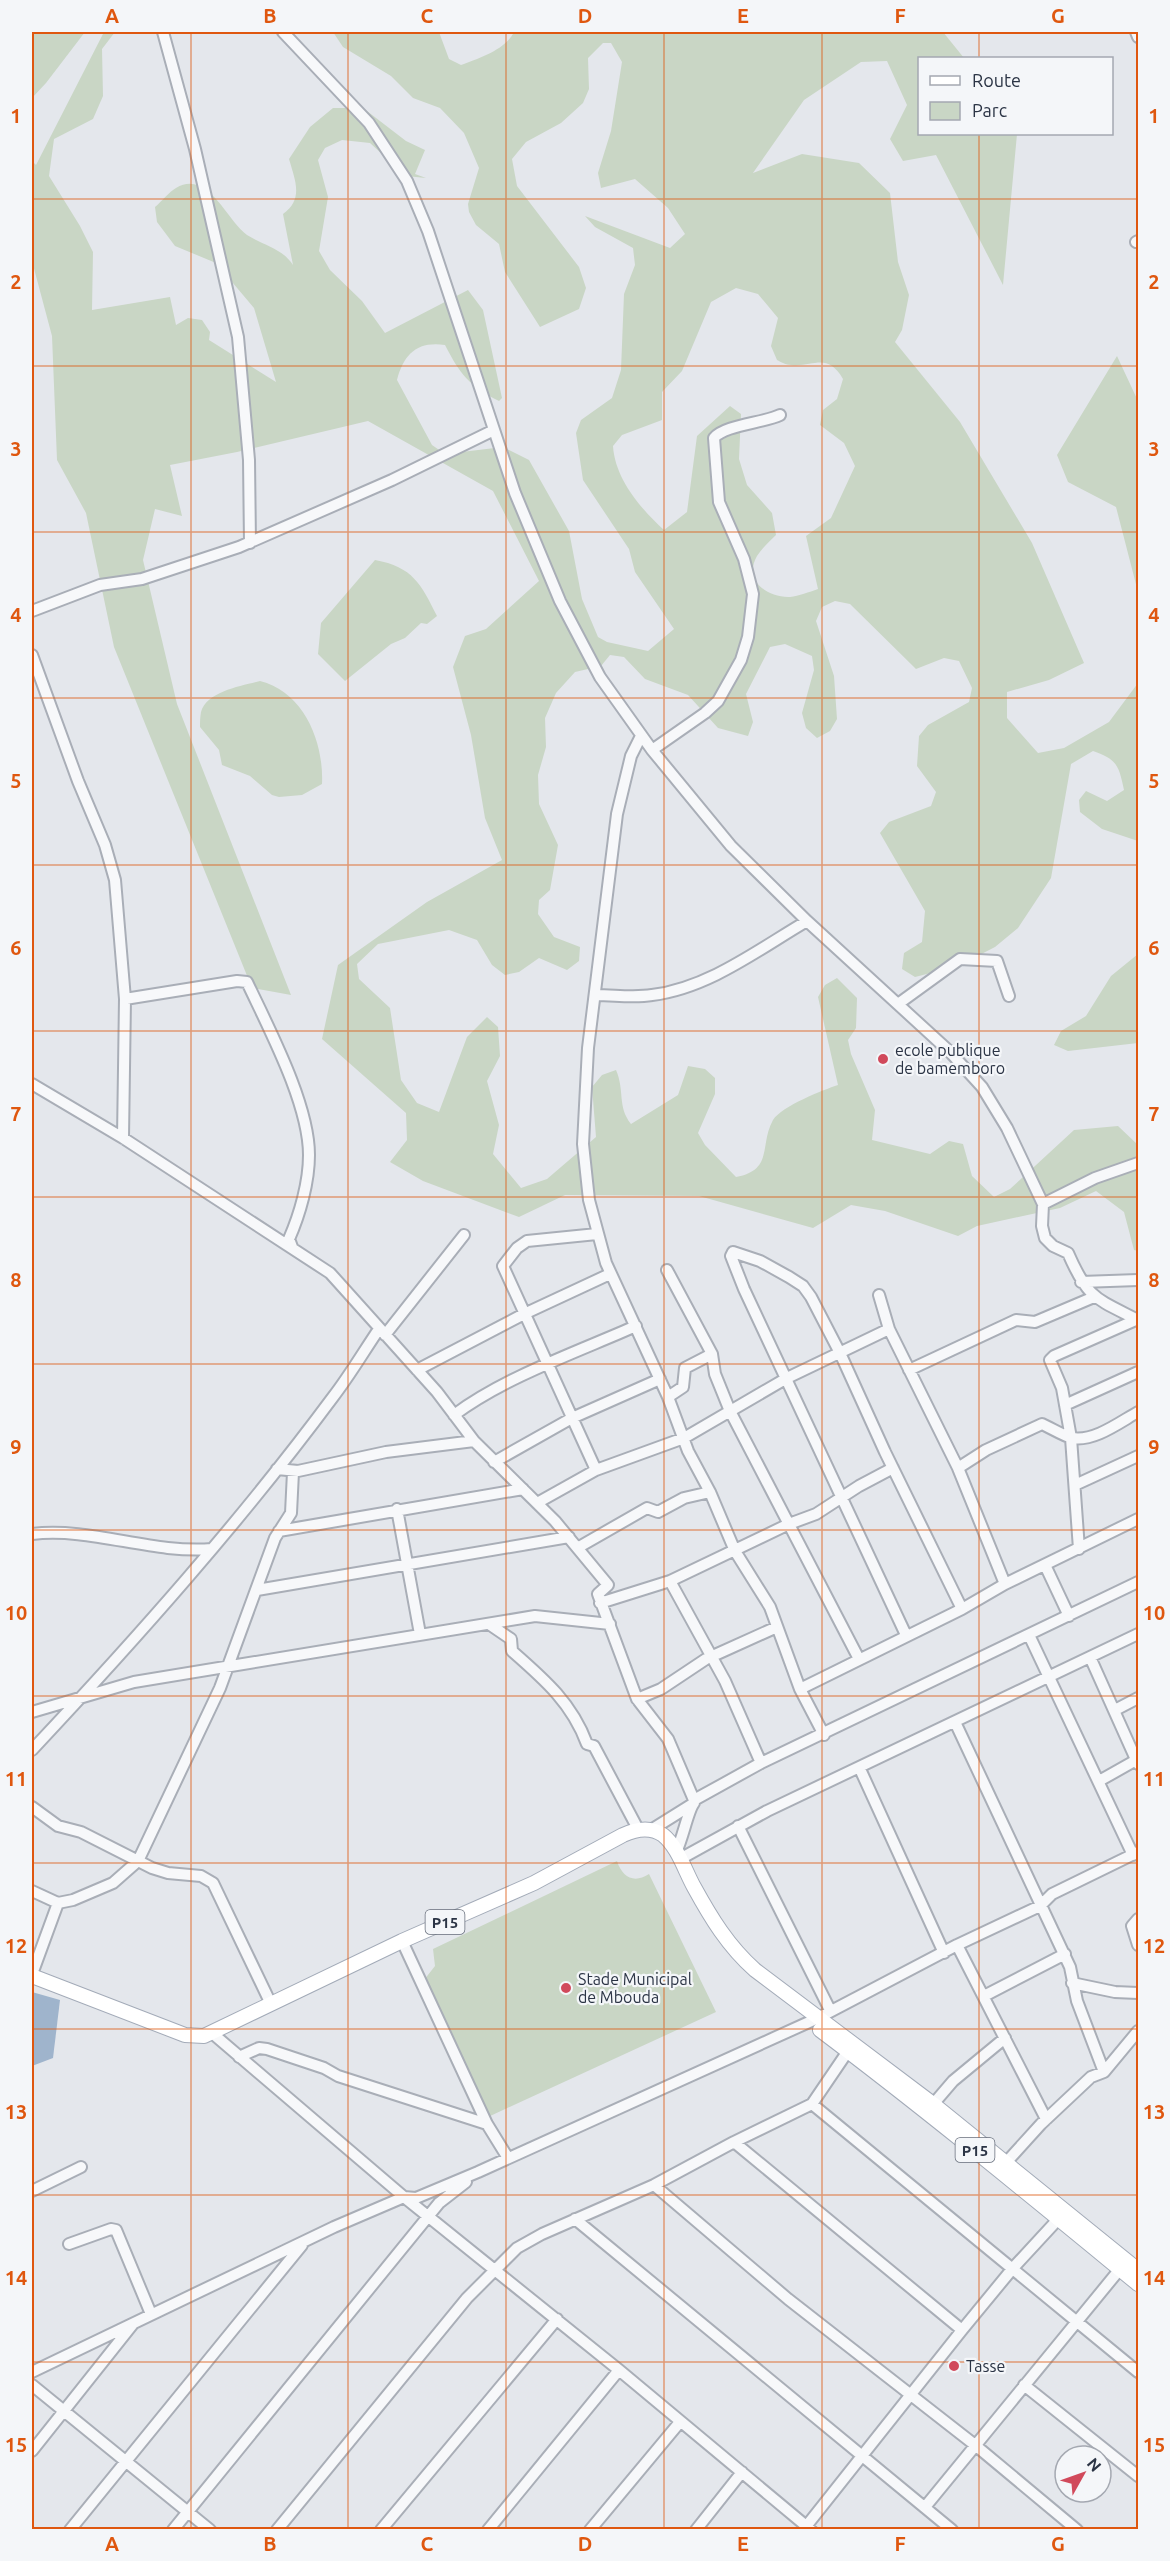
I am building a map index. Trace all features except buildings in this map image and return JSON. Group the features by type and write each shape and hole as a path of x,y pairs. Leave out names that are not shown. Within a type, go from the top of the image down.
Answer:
{"main road":[{"name":"P15","path":"32,1975 185,2035 199,2037 212,2033 402,1941 517,1890 612,1840 645,1830 662,1834 678,1855 703,1904 728,1942 755,1970 789,1998 818,2016 1003,2165 1138,2284"},
{"name":"P15","path":"818,2016 848,2051 930,2108"},
{"name":"P15","path":"1062,2216 1138,2270"}],"street":[{"path":"163,32 195,149 238,337 249,460 250,543"},
{"path":"283,32 369,123 407,181 428,231 527,524 579,640 600,677 641,736 731,846 807,921 950,1052 982,1087 1007,1128 1043,1204 1042,1226 1045,1238 1053,1246 1068,1252 1081,1282 1094,1297 1138,1320"},
{"path":"1136,32 1138,37"},
{"path":"652,750 705,713 718,700 741,660 748,637 753,594 744,559 719,502 714,438 720,432 771,420 780,415"},
{"path":"32,611 100,585 142,579 250,543 494,430"},
{"path":"32,655 112,867 118,904 125,999 123,1138"},
{"path":"641,736 631,756 617,814 597,995 585,1077 583,1144 586,1181 597,1234 610,1274 660,1379 688,1451 710,1492 735,1551 770,1607 800,1689 824,1735"},
{"path":"597,995 653,995 697,982 729,969 807,921"},
{"path":"898,1004 960,959 997,961 1009,996"},
{"path":"125,999 237,981 248,982 291,1080 308,1141 309,1154 304,1191 289,1239 292,1247"},
{"path":"32,1084 123,1138 330,1273 417,1370 474,1441 579,1547 608,1585 598,1594 600,1603 637,1699 668,1739 694,1802"},
{"path":"1043,1204 1095,1178 1138,1163"},
{"path":"596,1470 503,1266 527,1241 597,1234"},
{"path":"32,1750 83,1696 212,1549 335,1395 382,1332 464,1235"},
{"path":"906,1635 744,1289 731,1256 733,1252 772,1267 803,1286 811,1297 962,1609"},
{"path":"667,1270 712,1354 716,1374 730,1411 814,1568 859,1659"},
{"path":"417,1370 524,1314 610,1274"},
{"path":"1081,1282 1138,1280"},
{"path":"879,1295 889,1329 958,1468 1005,1584"},
{"path":"909,1370 1016,1320 1035,1322 1094,1297"},
{"path":"1079,1549 1071,1438 1060,1382 1050,1365 1051,1359 1138,1320"},
{"path":"454,1415 475,1400 636,1326"},
{"path":"537,1503 596,1470 684,1438 787,1378 889,1329"},
{"path":"668,1397 683,1387 685,1368 712,1354"},
{"path":"1065,1405 1138,1372"},
{"path":"494,1462 572,1418 660,1379"},
{"path":"958,1468 986,1450 1042,1425 1071,1438 1090,1437 1138,1413"},
{"path":"277,1468 294,1472 386,1452 474,1441"},
{"path":"1075,1485 1138,1456"},
{"path":"600,1603 670,1581 789,1524 816,1514 859,1486 893,1468"},
{"path":"32,1891 58,1903 83,1896 113,1883 138,1862 229,1667 237,1639 279,1531 287,1523 291,1513 294,1472"},
{"path":"279,1531 523,1489"},
{"path":"579,1547 647,1508 658,1512 684,1498 710,1492"},
{"path":"397,1509 420,1634"},
{"path":"800,1689 1138,1519"},
{"path":"32,1534 53,1532 148,1545 212,1549"},
{"path":"257,1590 569,1537"},
{"path":"1045,1565 1069,1616"},
{"path":"670,1581 712,1657 761,1763"},
{"path":"489,1624 511,1639 512,1651 543,1677 564,1701 582,1729 587,1744 594,1746 645,1830 761,1763 824,1735 1138,1582"},
{"path":"32,1712 134,1682 535,1616 610,1624"},
{"path":"637,1699 662,1689 712,1657 777,1628"},
{"path":"678,1855 1138,1634"},
{"path":"32,2372 334,2227 404,2197 416,2198 478,2172 818,2016 957,1945 1040,1906 1052,1894 1136,1854 1029,1635"},
{"path":"1090,1657 1138,1761 1099,1781"},
{"path":"1114,1710 1138,1698"},
{"path":"955,1722 1040,1906 1065,1954 1070,1967 1072,1983 1104,2072"},
{"path":"860,1769 944,1953"},
{"path":"678,1855 687,1827 688,1809 694,1802"},
{"path":"32,1807 58,1826 81,1832 138,1862 168,1873 201,1876 213,1883 271,2004"},
{"path":"738,1826 818,2016"},
{"path":"32,1975 58,1903"},
{"path":"1138,1919 1132,1926 1138,1946"},
{"path":"402,1941 487,2124 508,2158"},
{"path":"957,1945 1046,2119"},
{"path":"984,1996 1065,1954"},
{"path":"1072,1983 1115,1992 1138,1993"},
{"path":"1003,2165 1046,2119 1091,2077 1104,2072 1138,2031"},
{"path":"212,2033 404,2197 557,2319 807,2528 861,2456 962,2330 1013,2268 1062,2216"},
{"path":"930,2108 953,2081 1005,2038"},
{"path":"239,2057 259,2048 267,2049 324,2068 338,2076 487,2124"},
{"path":"277,2529 412,2363 494,2270 517,2248 575,2219 654,2185 812,2104 848,2051"},
{"path":"812,2104 1138,2372"},
{"path":"734,2142 962,2330"},
{"path":"32,2191 81,2167"},
{"path":"173,2529 439,2203 478,2172"},
{"path":"654,2185 788,2299 975,2445 1077,2529"},
{"path":"575,2219 952,2529"},
{"path":"69,2244 111,2229 118,2232 151,2314"},
{"path":"70,2529 304,2243"},
{"path":"925,2507 1120,2269"},
{"path":"381,2529 557,2319"},
{"path":"32,2451 135,2322"},
{"path":"488,2529 619,2370"},
{"path":"32,2385 210,2529"},
{"path":"1024,2385 1138,2476"},
{"path":"590,2529 680,2422"},
{"path":"696,2529 742,2472"}],"green space":[{"path":"35,32 85,32 32,98 32,34"},
{"path":"104,32 115,32 102,49 103,96 93,119 54,139 49,176 93,252 92,310 170,297 176,325 188,318 202,320 210,332 209,340 276,382 254,308 216,263 175,246 157,222 155,207 176,188 187,184 198,185 216,199 247,235 278,251 293,265 283,214 290,208 296,196 289,159 310,127 333,108 363,108 406,141 425,150 415,174 426,178 406,176 370,143 342,140 325,148 318,160 328,197 319,251 330,270 362,301 385,333 468,290 483,310 502,398 499,401 480,390 466,378 445,345 427,345 413,351 404,363 397,380 432,445 445,454 503,447 529,460 569,531 582,599 598,637 607,642 648,651 674,629 635,572 629,549 583,480 576,433 581,420 612,398 621,370 624,294 635,265 633,248 595,227 585,216 670,248 685,234 668,208 635,179 601,188 598,173 611,131 622,62 611,43 603,43 588,58 589,89 583,103 561,123 526,142 512,159 517,186 579,267 586,288 579,309 540,327 505,272 499,244 476,225 469,212 468,204 479,168 464,133 440,108 413,98 391,76 343,47 333,32 439,32 449,59 461,65 498,49 514,32 943,32 963,57 918,57 918,135 1017,135 1003,285 936,155 903,161 890,139 907,105 887,61 861,62 804,100 753,173 802,154 859,163 890,193 898,262 909,295 902,330 895,342 960,422 1032,543 1084,663 1049,680 1007,692 1007,718 1038,753 1064,748 1109,722 1138,683 1138,841 1102,829 1080,812 1079,800 1086,791 1107,801 1124,790 1116,764 1093,751 1071,764 1051,878 1018,928 995,947 958,966 915,977 902,969 904,953 922,942 925,911 880,833 889,822 931,806 936,792 917,766 919,736 928,725 969,702 972,688 959,661 944,658 916,669 850,604 835,601 822,607 816,621 834,676 837,719 830,731 817,738 806,728 802,713 814,670 812,656 785,644 770,647 746,694 753,722 748,736 718,728 688,695 645,679 624,657 610,655 601,666 575,672 556,693 545,718 546,747 538,775 539,804 558,845 550,890 539,900 538,914 554,937 580,947 579,961 567,970 539,958 519,972 505,975 492,965 477,940 449,930 378,944 357,964 359,979 390,1008 401,1080 417,1103 439,1112 467,1037 487,1017 498,1027 500,1056 487,1081 499,1125 493,1154 521,1188 547,1179 596,1137 592,1087 602,1075 616,1070 622,1105 631,1124 678,1095 688,1066 705,1069 715,1078 715,1094 698,1133 705,1145 736,1177 756,1169 764,1155 773,1120 785,1109 803,1099 838,1085 818,997 825,985 837,978 857,998 856,1028 848,1040 851,1054 875,1110 872,1140 930,1154 949,1141 963,1144 972,1176 994,1197 1010,1189 1074,1130 1118,1126 1138,1145 1138,1251 1134,1250 1124,1212 1096,1191 1060,1208 977,1226 958,1236 885,1211 851,1205 813,1228 699,1196 565,1195 519,1217 423,1181 390,1162 407,1140 406,1113 322,1039 338,965 427,902 502,860 485,818 471,735 453,667 465,636 486,629 539,581 493,491 368,421 237,452 170,465 182,516 155,509 143,560 177,704 291,995 252,988 114,647 86,513 57,460 52,336 32,261 32,161 36,165","holes":["736,288 758,294 778,318 771,346 777,360 791,365 826,363 832,366 843,379 837,399 823,410 820,425 844,443 855,466 831,518 806,536 818,589 790,597 781,597 766,591 755,580 753,573 753,565 757,556 776,535 772,513 747,485 739,459 741,414 730,406 697,436 687,512 664,530 638,503 624,482 613,446 622,435 662,420 662,392 682,371 711,302"]},
{"path":"1117,356 1138,401 1138,592 1116,507 1068,482 1057,455"},
{"path":"375,560 407,572 420,586 437,616 427,624 421,623 405,638 391,644 345,681 318,654 321,623"},
{"path":"260,681 289,696 299,707 315,736 322,768 322,784 302,795 279,797 272,795 250,776 222,765 219,750 200,727 201,712 210,699 226,690"},
{"path":"1138,954 1138,1043 1068,1051 1054,1045 1061,1031 1086,1016 1111,976"},
{"name":"Stade Municipal de Mbouda","path":"617,1861 625,1875 629,1877 638,1878 649,1874 716,2012 488,2117 424,1980 435,1966 433,1949"}],"water":[{"path":"32,1992 60,2000 53,2058 32,2066"}],"place":[{"name":"ecole publique de bamemboro","path":"883,1059"},
{"name":"Stade Municipal de Mbouda","path":"566,1988"},
{"name":"Tasse","path":"954,2366"}]}
